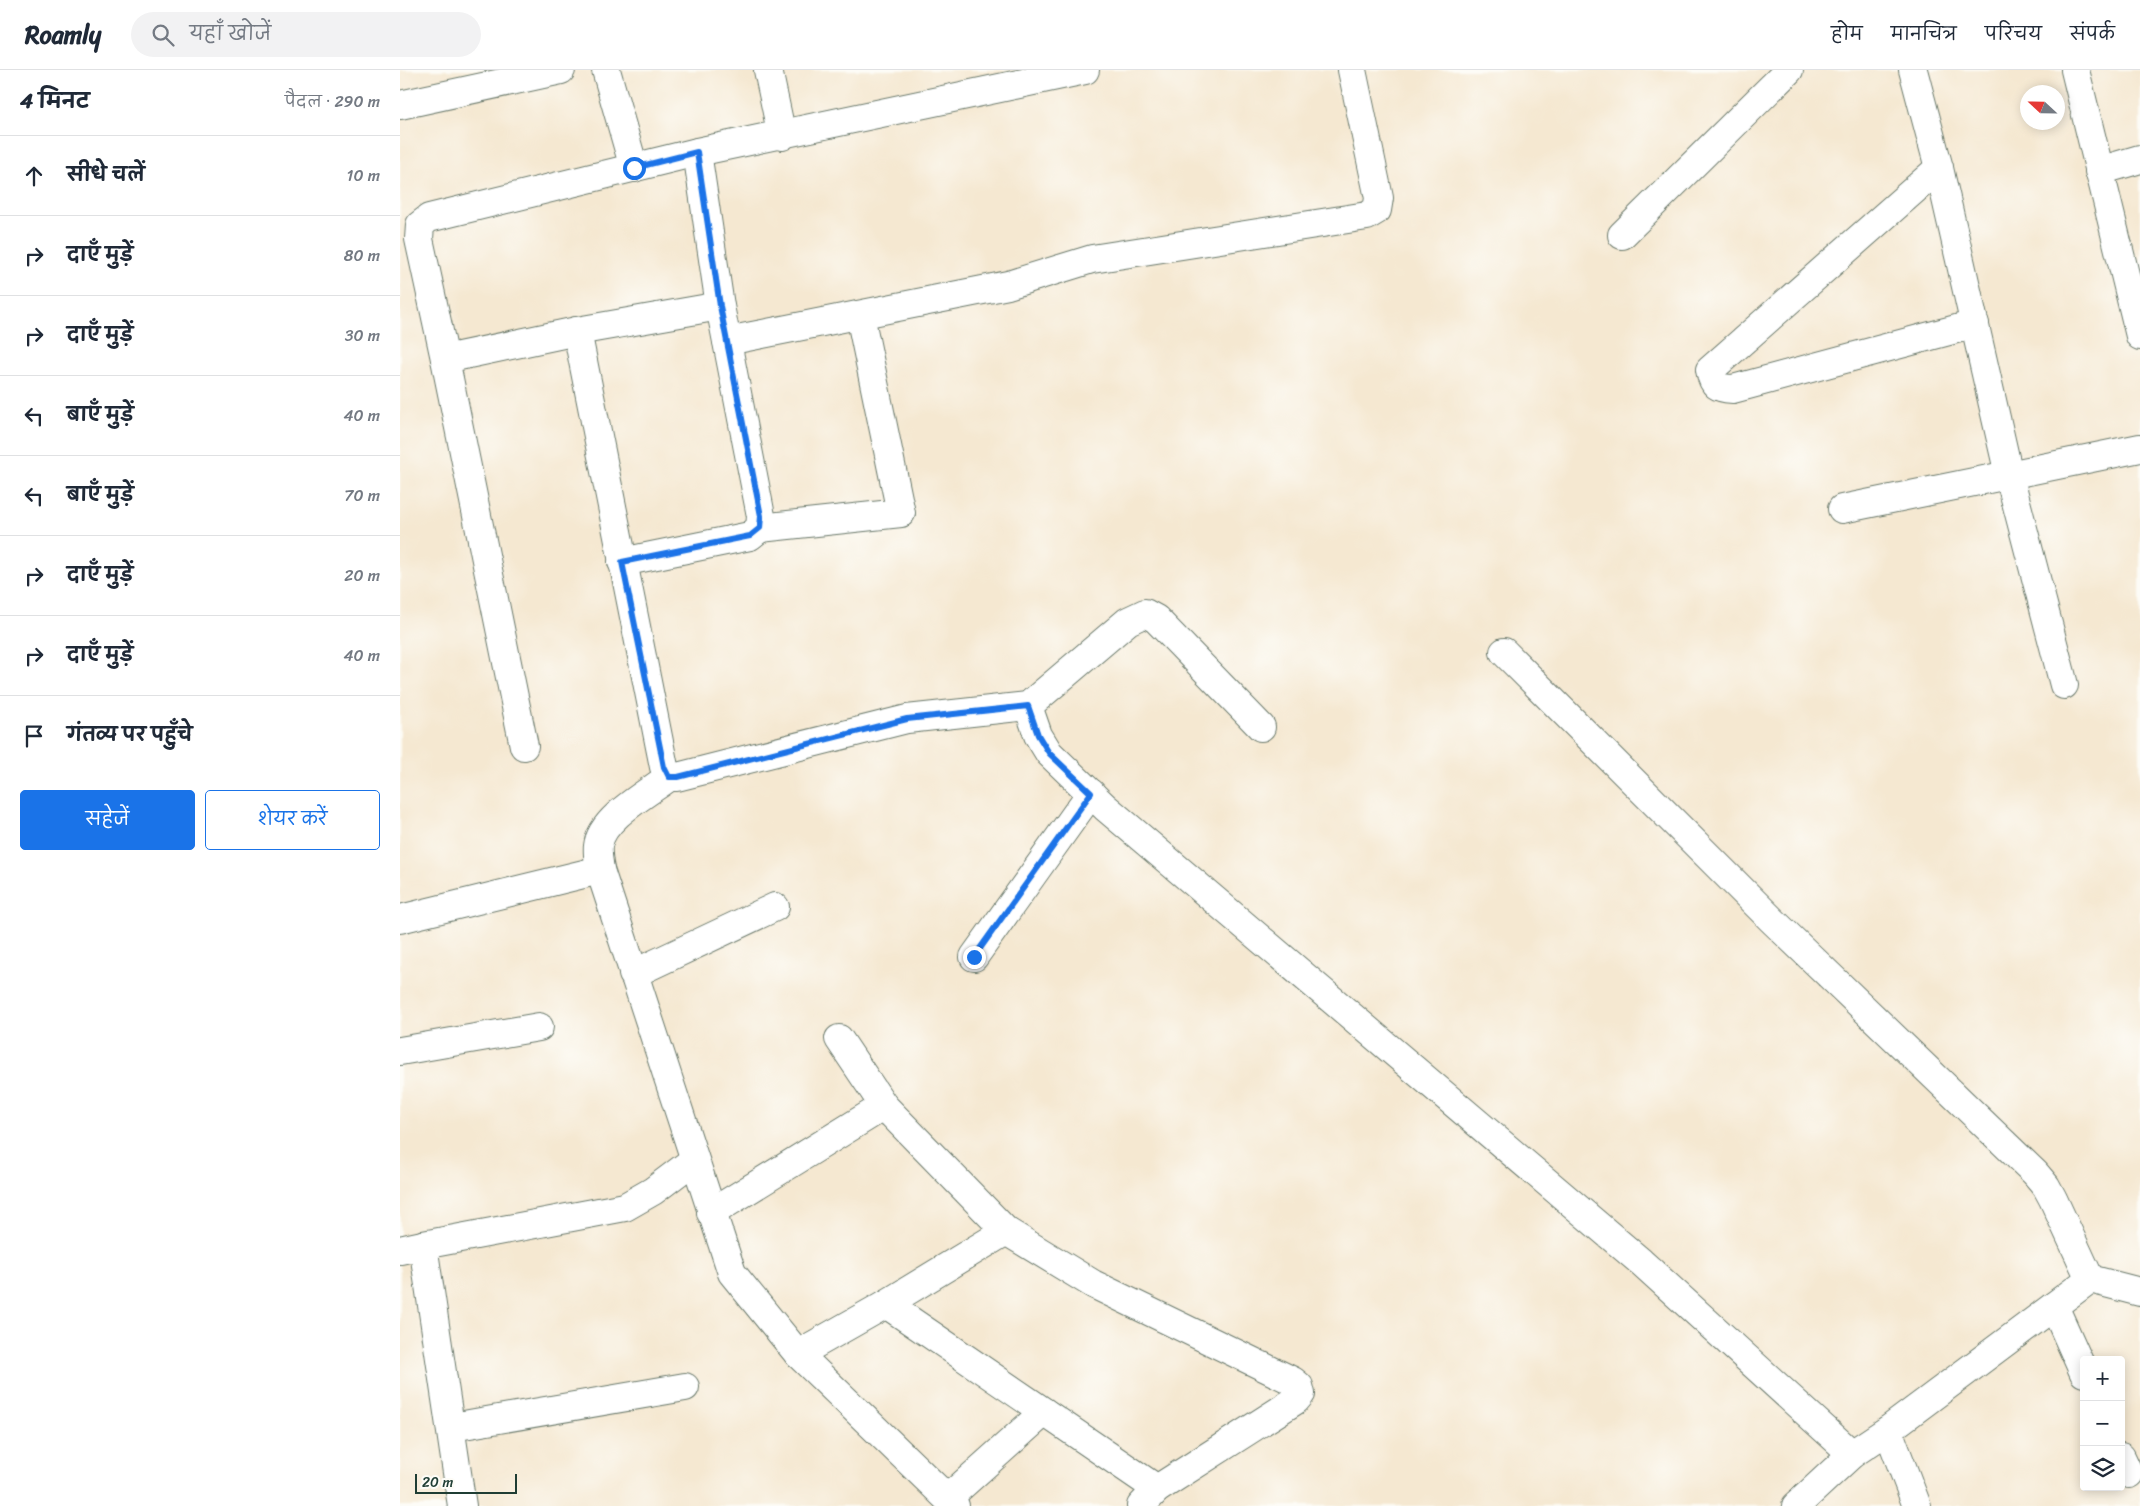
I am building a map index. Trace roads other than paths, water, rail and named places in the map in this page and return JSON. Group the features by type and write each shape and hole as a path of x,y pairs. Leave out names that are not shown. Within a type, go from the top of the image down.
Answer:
{"street":[{"path":"400,105 562,70"},
{"path":"606,70 634,168"},
{"path":"768,70 782,136"},
{"path":"524,746 419,239 420,226 429,218 697,152 782,136 1085,70"},
{"path":"727,341 1008,285 1092,259 1367,216 1377,210 1379,198 1352,70"},
{"path":"1622,235 1789,70"},
{"path":"1913,70 1940,168 2009,475 2064,686"},
{"path":"2075,70 2099,171 2137,309 2140,336"},
{"path":"697,152 720,306 761,516 760,528"},
{"path":"2099,171 2140,159"},
{"path":"1940,168 1710,370 1712,380 1720,388 1733,389 1975,324"},
{"path":"445,359 577,331 720,306"},
{"path":"622,562 750,536 760,528 901,513 860,315"},
{"path":"577,331 664,767 669,777"},
{"path":"1842,509 2140,448"},
{"path":"1044,1412 952,1502 798,1354 732,1273 600,870 598,846 603,832 612,819 669,777 678,777 907,719 1028,706 1128,621 1145,613 1156,619 1261,727"},
{"path":"1504,652 1772,920 2035,1173 2046,1186 2053,1199 2090,1279"},
{"path":"1028,706 1038,735 1049,753 1091,793 1640,1262 1852,1454"},
{"path":"974,957 1091,793"},
{"path":"400,919 600,870"},
{"path":"634,974 775,907"},
{"path":"400,1051 539,1027"},
{"path":"840,1039 884,1106 1006,1231 1093,1284 1293,1381 1299,1386 1301,1394 1296,1400 1149,1498 1044,1412 886,1304"},
{"path":"711,1212 884,1106"},
{"path":"462,1506 452,1427 412,1247 625,1207 653,1191 694,1160"},
{"path":"798,1354 886,1304 1006,1231"},
{"path":"2090,1279 2140,1292"},
{"path":"1796,1506 1852,1454 1888,1430 2090,1279"},
{"path":"2054,1306 2080,1364"},
{"path":"452,1427 685,1387"},
{"path":"1888,1430 1918,1506"}]}
